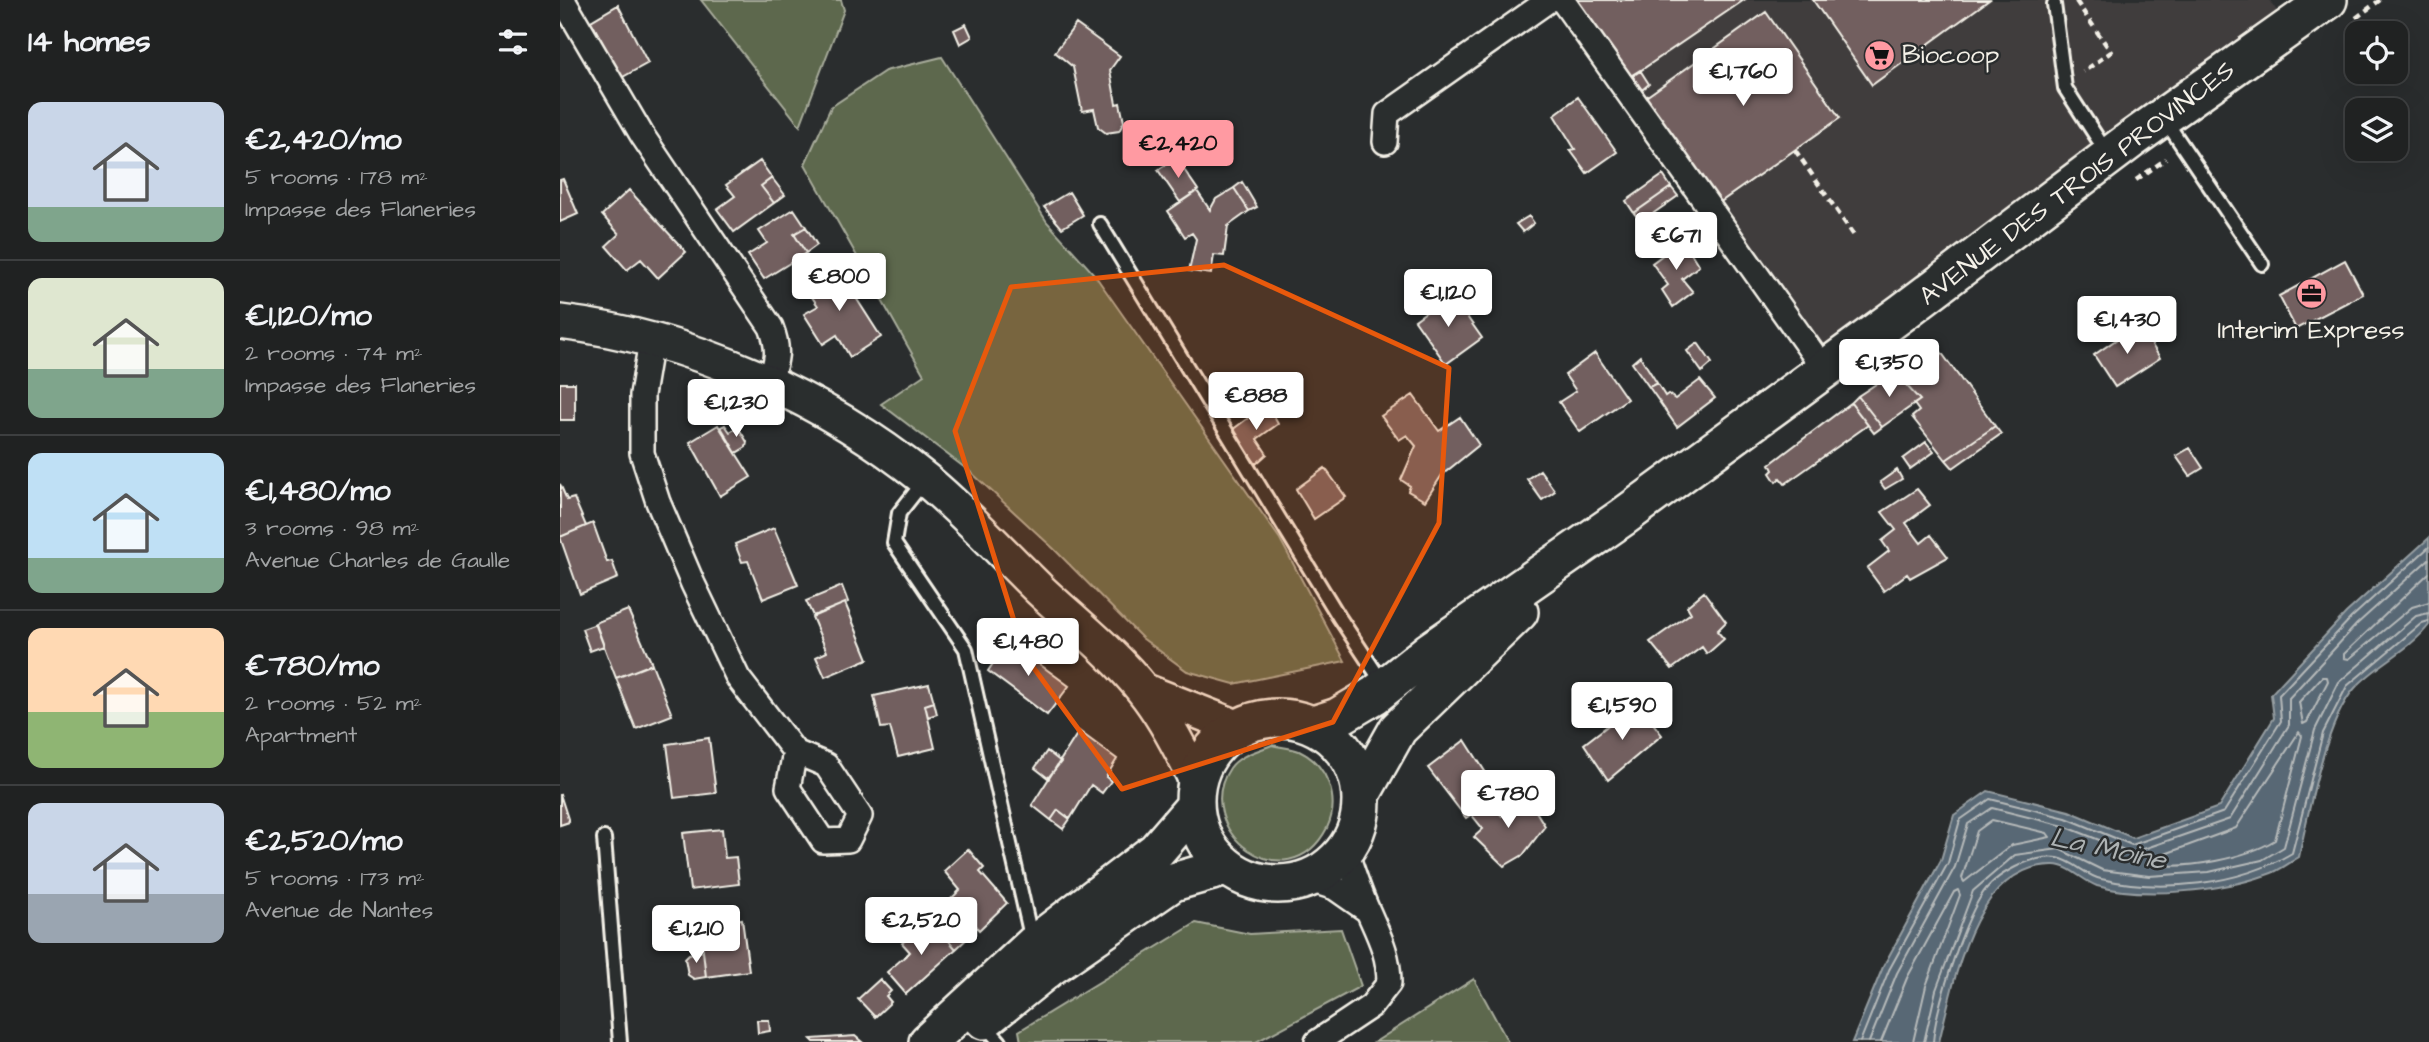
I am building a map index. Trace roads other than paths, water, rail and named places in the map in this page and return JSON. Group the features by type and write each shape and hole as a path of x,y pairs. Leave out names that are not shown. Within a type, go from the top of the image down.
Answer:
{"main road":[{"name":"AVENUE DES TROIS PROVINCES","path":"1313,725 1338,717 1385,687 1430,651 1623,517 2109,156 2328,0"},
{"name":"AVENUE DES TROIS PROVINCES","path":"1361,795 1398,729 1450,676 1623,517"},
{"path":"928,1042 1033,945 1156,851 1195,794 1211,750 1237,727 1262,719 1288,718 1313,725 1332,737 1347,753 1357,773 1361,795 1359,821 1345,848 1332,865 1307,879 1279,885 1251,880 1226,867 1204,840 1195,794"},
{"path":"979,1035 1050,967 1173,881 1226,867"}],"street":[{"path":"562,0 642,135 771,327 779,347 778,359 769,383"},
{"path":"1385,142 1387,114 1549,0"},
{"path":"1562,0 1824,369"},
{"path":"560,322 651,341 769,383 840,421 925,480 1143,690 1185,757 1195,794"},
{"path":"651,341 642,395 642,453 647,475 693,584 738,678 795,752"},
{"path":"1143,690 1237,727"},
{"path":"1317,1042 1371,1006 1389,983 1387,957 1380,932 1368,912 1345,848"},
{"path":"1307,879 1335,888 1368,912"}],"lane":[{"path":"2054,4 2065,88 2109,156"},
{"path":"2163,117 2262,264"},
{"path":"1100,224 1339,617 1385,687"},
{"path":"925,480 899,513 894,543 966,649 1033,945"},
{"path":"604,838 620,1042"}],"water":[{"name":"La Moine","path":"2429,538 2429,625 2412,642 2364,679 2345,702 2327,744 2299,857 2275,872 2248,881 2182,891 2116,890 2097,886 2071,870 2054,865 2027,870 2004,884 1986,904 1972,930 1952,988 1939,1042 1852,1042 1883,967 1941,860 1954,815 1988,791 2069,811 2133,838 2219,807 2274,718 2271,694 2346,613"}],"place":[{"name":"Biocoop","path":"1879,55"},
{"name":"Interim Express","path":"2311,294"}]}
